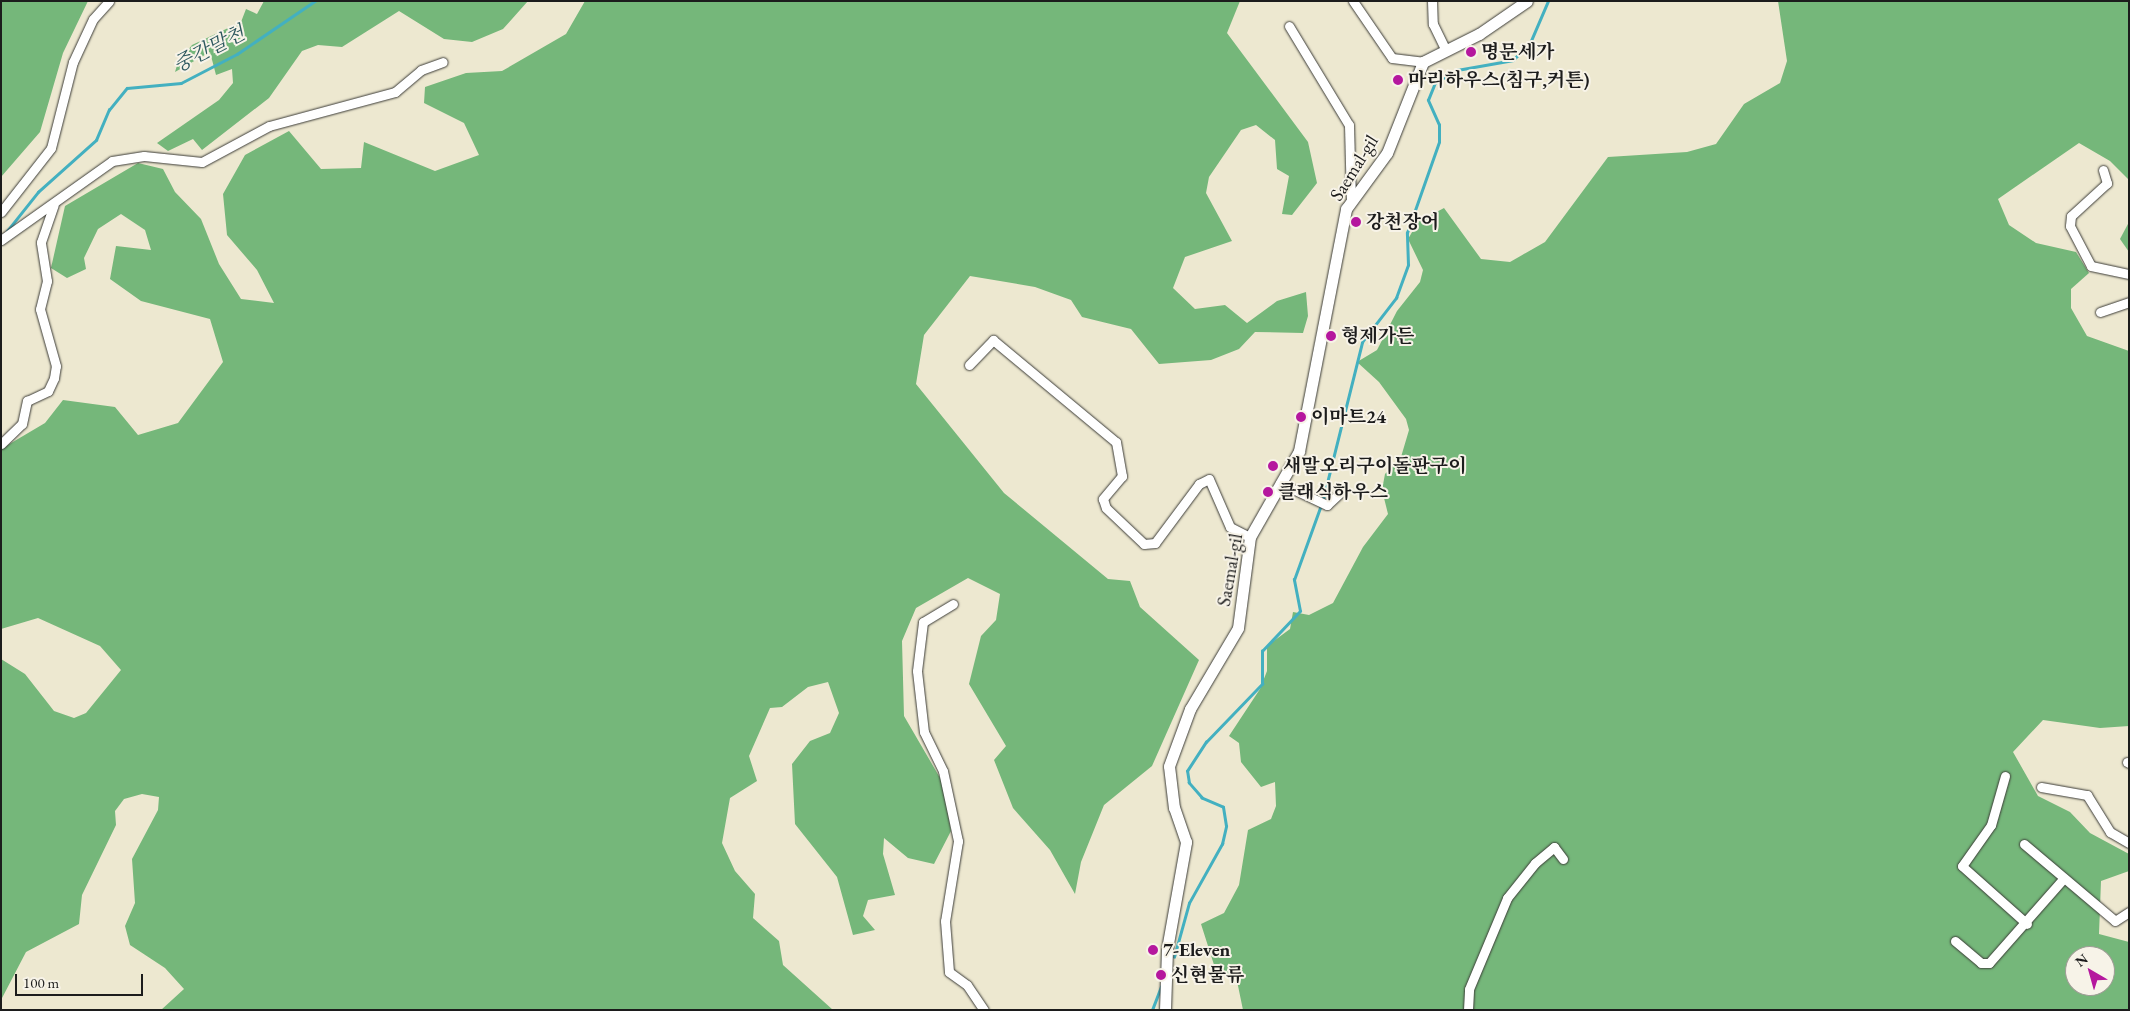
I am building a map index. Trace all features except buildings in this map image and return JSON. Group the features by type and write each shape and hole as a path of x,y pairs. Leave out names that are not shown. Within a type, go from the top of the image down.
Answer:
{"street":[{"path":"1,212 52,148 73,62 93,19 109,1"},
{"path":"1353,1 1392,58 1423,62 1446,51 1527,1"},
{"path":"1432,1 1433,24 1446,51"},
{"path":"1289,26 1349,125 1351,200"},
{"path":"1,240 54,205 112,162 144,156 202,162 269,126 395,92 421,70 443,62"},
{"name":"Saemal-gil","path":"1165,1010 1168,949 1186,842 1174,808 1169,766 1190,709 1238,628 1250,537 1299,451 1351,200 1387,153 1423,62"},
{"path":"2103,170 2107,183 2072,216 2070,226 2091,266 2129,274"},
{"path":"1,444 22,424 27,400 48,391 54,378 56,366 40,309 47,281 41,242 54,205"},
{"path":"2100,312 2129,302"},
{"path":"969,364 993,340 1116,442 1122,476 1103,499 1106,508 1144,544 1154,543 1199,484 1209,479 1230,527 1250,537"},
{"path":"1280,483 1316,502 1327,504 1341,492"},
{"path":"953,604 923,622 917,671 924,732 943,771 958,841 945,921 949,972 967,985 984,1010"},
{"path":"2005,776 1991,825 1962,866 2027,924"},
{"path":"2041,786 2087,795 2110,832 2129,843"},
{"path":"2024,844 2116,920 2129,912"},
{"path":"1468,1010 1469,989 1507,898 1535,863 1554,847 1563,858"},
{"path":"1956,941 1985,964 2027,924 2064,878"}],"green space":[{"path":"1,1 88,1 63,53 40,132 1,177"},
{"path":"264,1 528,1 503,29 472,42 444,39 399,11 342,47 318,45 302,51 269,98 202,150 193,139 168,151 157,143 219,100 233,83 232,69 216,75 210,52 175,72 178,62 192,45 241,22 246,9 257,14"},
{"path":"585,1 1240,1 1227,33 1308,142 1317,183 1292,215 1282,214 1289,176 1277,169 1275,140 1256,125 1241,130 1209,177 1206,193 1232,241 1185,257 1173,288 1195,309 1225,305 1247,323 1277,301 1306,292 1308,316 1303,333 1255,332 1239,349 1211,360 1159,364 1131,329 1082,317 1071,300 1035,287 970,276 924,335 916,384 1004,493 1108,579 1130,581 1140,607 1199,660 1152,766 1104,805 1081,862 1075,894 1050,850 1013,808 994,760 1006,746 969,684 981,636 996,620 1000,594 968,578 916,608 902,641 904,716 943,783 951,831 934,864 908,858 884,838 883,854 895,895 868,900 863,916 875,930 853,935 837,877 795,824 792,764 810,741 830,733 839,713 828,682 808,687 782,707 770,708 749,756 757,781 730,798 722,843 735,871 755,894 753,918 779,941 783,965 833,1010 161,1010 184,989 165,968 130,945 125,926 135,903 132,859 158,810 159,797 142,794 124,799 115,811 116,825 82,895 79,924 26,952 1,1000 1,659 25,674 54,711 74,718 86,713 121,670 100,646 38,618 1,629 1,449 45,423 63,400 115,407 138,435 178,423 223,362 210,319 141,301 110,279 116,246 151,250 145,230 121,214 98,229 84,258 86,269 67,278 51,268 65,206 138,163 163,169 175,192 201,219 219,264 241,299 274,303 257,270 227,235 223,194 245,155 289,131 321,169 361,168 364,142 435,171 479,155 464,123 424,103 425,87 466,73 502,71 566,34"},
{"path":"1778,1 2129,1 2129,180 2110,161 2079,143 1998,199 2009,225 2036,243 2076,252 2089,273 2071,289 2071,308 2087,336 2129,351 2129,726 2100,728 2043,720 2013,752 2038,796 2070,812 2090,833 2129,854 2129,871 2101,881 2099,934 2129,942 2129,1010 1243,1010 1237,981 1215,968 1201,924 1224,913 1239,885 1248,830 1271,819 1276,806 1275,782 1261,787 1241,762 1239,743 1229,736 1260,689 1267,671 1267,646 1290,629 1293,612 1309,615 1333,603 1363,547 1388,514 1382,490 1385,474 1401,457 1409,430 1406,419 1379,382 1357,362 1377,350 1397,311 1420,282 1423,270 1408,239 1418,222 1444,208 1481,259 1510,262 1545,242 1608,157 1687,152 1716,144 1744,104 1780,83 1787,61"},
{"path":"2129,222 2129,252 2120,239"}],"waterway":[{"name":"중간말천","path":"7,231 38,192 96,140 109,110 127,88 181,83 237,54 315,1"},
{"path":"1323,499 1362,342 1396,298 1408,265 1407,233 1439,142 1439,125 1428,100 1435,83 1457,70 1513,60 1530,43 1548,1"},
{"path":"1174,957 1189,903 1222,844 1226,826 1223,807 1202,798 1189,783 1187,771 1206,742 1262,684 1262,651 1300,611 1294,580 1321,505"},
{"path":"1152,1010 1161,987"}],"place":[{"name":"명문세가","path":"1471,52"},
{"name":"마리하우스(침구,커튼)","path":"1398,80"},
{"name":"강천장어","path":"1356,222"},
{"name":"형제가든","path":"1331,336"},
{"name":"이마트24","path":"1301,417"},
{"name":"새말오리구이돌판구이","path":"1273,466"},
{"name":"클래식하우스","path":"1268,492"},
{"name":"7-Eleven","path":"1153,950"},
{"name":"신현물류","path":"1161,975"}]}
